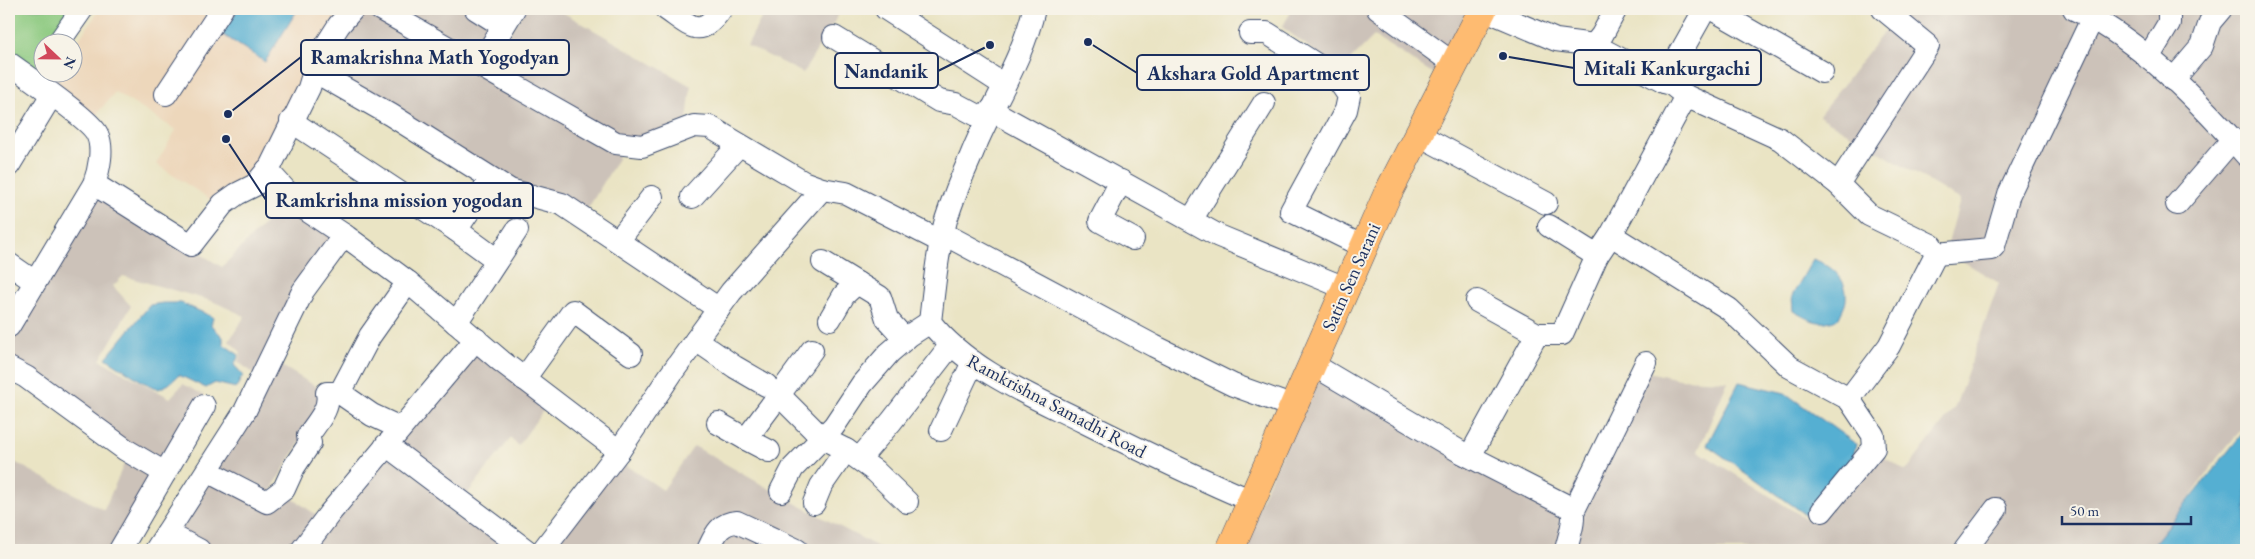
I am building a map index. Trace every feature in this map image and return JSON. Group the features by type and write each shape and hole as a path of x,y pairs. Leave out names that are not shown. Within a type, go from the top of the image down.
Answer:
{"main road":[{"name":"Satin Sen Sarani","path":"1230,550 1387,195 1420,135 1478,11"}],"street":[{"path":"66,32 82,9"},
{"path":"166,94 222,9"},
{"path":"94,184 191,245 223,204 255,185 267,170 309,88 318,58 351,9"},
{"path":"380,9 616,143 642,146 694,126 710,127 803,182 822,189 846,193 943,238 1232,385 1294,407"},
{"path":"476,9 509,18 480,65"},
{"path":"666,9 692,27 704,27 712,23 722,9"},
{"path":"886,9 916,17 1004,85"},
{"path":"781,491 793,468 834,426 862,384 905,339 930,322 946,220 989,115 1018,60 1034,9"},
{"path":"1378,9 1454,64"},
{"path":"1594,45 1602,35 1616,9"},
{"path":"1664,82 1705,9"},
{"path":"1712,9 1822,72"},
{"path":"1838,184 1928,46 1883,9"},
{"path":"2148,58 2169,23 2169,9"},
{"path":"2173,80 2202,46 2210,22 2221,9"},
{"path":"1478,11 1556,40 1594,45 1671,84 1686,96 1780,139 1838,184 1869,215 1931,245 1936,254"},
{"path":"1936,254 1991,249 1994,246 2008,194 2085,12 2148,58 2209,112 2239,147 2177,204"},
{"path":"1250,34 1267,33 1336,77 1349,96 1346,110 1291,211 1364,246"},
{"path":"834,37 939,101 956,104 989,115 1120,181 1219,236 1345,288"},
{"path":"9,63 32,72"},
{"path":"314,71 391,115 510,190 562,204 719,309"},
{"path":"9,326 94,184 100,164 97,134 86,122 51,96 43,82"},
{"path":"9,165 16,137 51,96"},
{"path":"1477,301 1537,334 1562,334 1596,256 1611,235 1686,96"},
{"path":"1191,220 1264,103"},
{"path":"291,121 456,230 496,260"},
{"path":"1420,135 1546,203"},
{"path":"692,197 739,145"},
{"path":"267,170 299,206 344,235 408,282 524,379 619,451"},
{"path":"456,230 491,179"},
{"path":"1120,181 1100,221 1133,239"},
{"path":"542,550 619,451 731,292 822,189"},
{"path":"618,241 652,197"},
{"path":"1549,226 1596,256"},
{"path":"456,323 517,230"},
{"path":"199,550 162,542 245,411 304,291 344,235"},
{"path":"1611,235 1729,310 1790,367 1849,399 1873,435 1874,448 1822,511"},
{"path":"1849,399 1888,346 1936,254"},
{"path":"823,262 880,297 887,319 905,339"},
{"path":"9,264 35,282"},
{"path":"340,393 370,336 408,282"},
{"path":"830,319 844,296 856,283"},
{"path":"524,379 573,311 631,354"},
{"name":"Ramkrishna Samadhi Road","path":"930,322 950,346 973,362 1038,399 1191,476 1252,501"},
{"path":"1470,456 1537,334"},
{"path":"302,550 393,437 476,339"},
{"path":"696,340 772,390 822,438 853,454 875,471 907,502"},
{"path":"814,503 821,486 853,454 891,422 950,346"},
{"path":"746,439 772,390 812,350"},
{"path":"941,430 973,362"},
{"path":"1566,550 1573,512 1646,363"},
{"path":"1312,364 1470,456 1570,508 1573,512"},
{"path":"9,368 26,377 126,450 164,473"},
{"path":"207,471 267,502 284,490 294,467 310,443 308,436 325,410 328,400 327,393 340,393 372,415 393,437 526,550"},
{"path":"120,550 204,406"},
{"path":"718,423 769,451"},
{"path":"1965,550 1996,509"},
{"path":"708,550 720,527 727,522 737,522 797,550"}],"shaded area":[{"path":"100,9 345,9 266,164 217,204 156,164 176,130 115,92 95,116 48,82 82,82 82,35"},
{"path":"390,9 509,9 481,57"},
{"path":"525,9 557,9 691,86 687,120 639,140 616,139 490,65"},
{"path":"766,9 842,9 803,73 747,45"},
{"path":"1293,9 1468,9 1434,74 1374,36 1340,70 1282,27"},
{"path":"1890,9 2246,9 2246,424 2218,457 2153,550 1240,550 1316,373 1568,497 1635,369 1679,379 1728,381 1698,451 1808,520 1869,448 1906,471 1955,407 1999,283 1946,251 1960,200 1819,116 1897,15"},
{"path":"377,13 614,150 619,157 587,210 514,187 323,70 328,50 361,14"},
{"path":"99,192 222,267 286,202 338,237 259,377 238,362 241,352 229,341 245,316 212,301 123,276 113,286 131,306 100,360 170,398 183,384 204,395 162,467 9,361 9,334"},
{"path":"477,348 545,408 518,446 511,438 464,498 394,444"},
{"path":"275,362 320,389 325,401 266,498 214,468"},
{"path":"694,446 791,501 884,550 552,550 620,461 663,490"},
{"path":"389,451 517,550 309,550"},
{"path":"127,457 156,475 116,550 13,550 9,548 9,459 104,510"},
{"path":"211,476 289,496 318,516 296,550 163,550"}],"green space":[{"path":"9,9 75,9 59,32 32,32 32,73 9,59"}],"water":[{"path":"238,9 298,9 265,62 222,34"},
{"path":"1813,259 1837,273 1846,291 1845,304 1839,318 1832,321 1815,321 1793,311 1792,296"},
{"path":"181,303 213,317 211,325 223,337 223,344 239,355 234,365 243,375 236,388 215,383 206,388 179,375 169,384 159,389 143,382 106,358 150,305"},
{"path":"1739,382 1785,393 1856,444 1849,478 1805,514 1707,445"},
{"path":"2246,429 2246,550 2149,550"}],"place":[{"name":"Akshara Gold Apartment","path":"1088,42"},
{"name":"Nandanik","path":"990,45"},
{"name":"Mitali Kankurgachi","path":"1503,56"},
{"name":"Ramakrishna Math Yogodyan","path":"228,114"},
{"name":"Ramkrishna mission yogodan","path":"226,139"}]}
